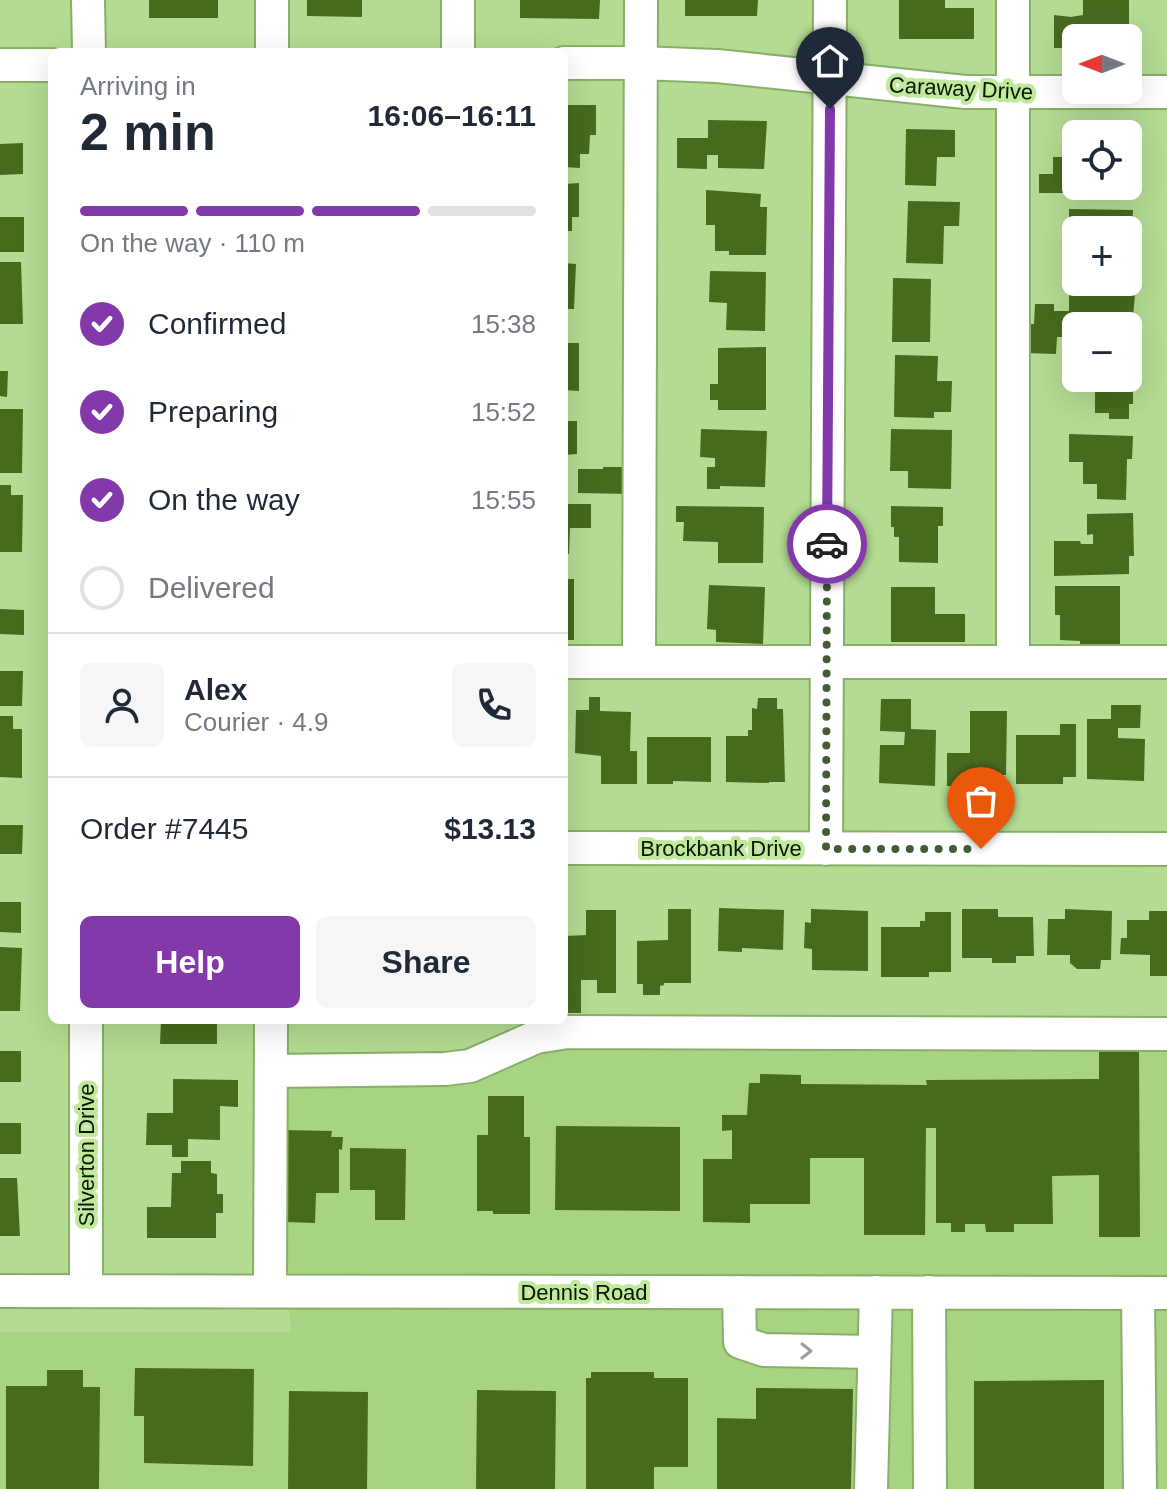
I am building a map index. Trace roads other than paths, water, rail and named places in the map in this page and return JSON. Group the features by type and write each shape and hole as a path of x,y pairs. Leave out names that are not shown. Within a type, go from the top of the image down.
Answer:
{"street":[{"path":"88,0 89,48"},
{"path":"272,0 272,48"},
{"path":"458,0 458,48"},
{"path":"639,662 641,0"},
{"path":"826,849 830,0"},
{"path":"1013,0 1013,662"},
{"name":"Caraway Drive","path":"568,63 717,66 965,92 1167,92"},
{"path":"0,65 48,65"},
{"path":"568,662 1167,662"},
{"name":"Brockbank Drive","path":"568,848 1167,849"},
{"name":"Silverton Drive","path":"86,1024 86,1291"},
{"path":"270,1291 271,1024"},
{"path":"271,1071 470,1066 536,1037 568,1032 1167,1034"},
{"name":"Dennis Road","path":"0,1291 1152,1293"},
{"path":"739,1292 740,1342 764,1350 873,1352"},
{"path":"871,1489 876,1292"},
{"path":"929,1292 930,1489"},
{"path":"1140,1489 1152,1293"}]}
